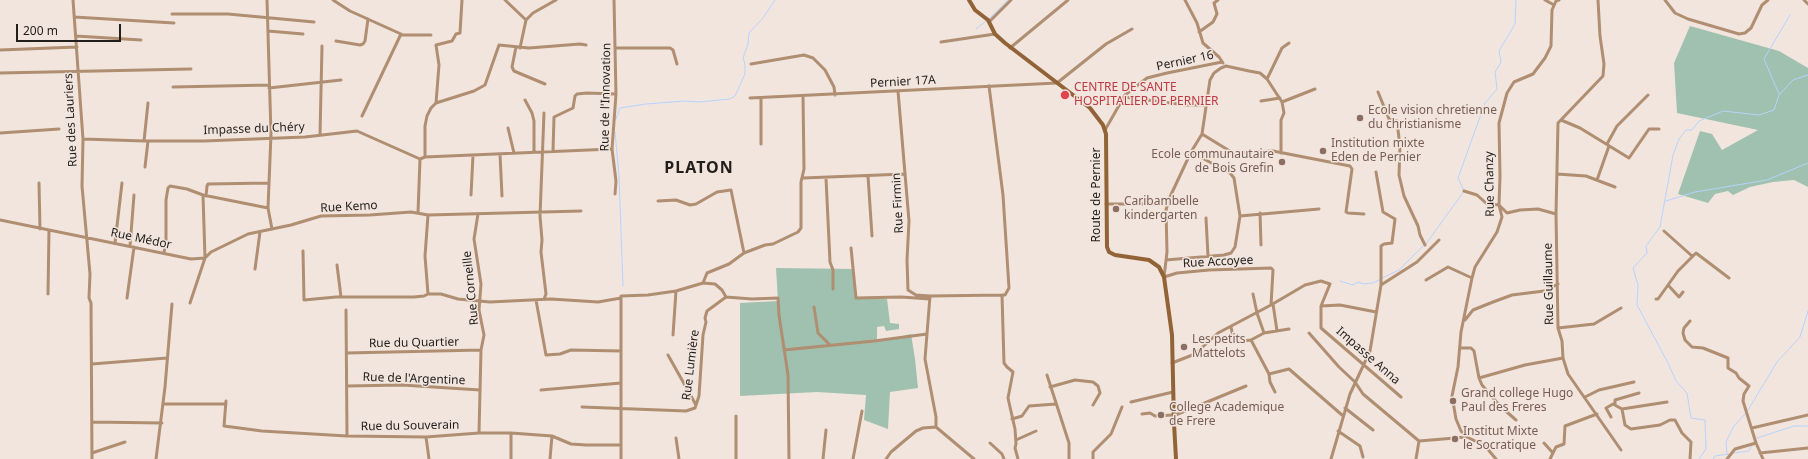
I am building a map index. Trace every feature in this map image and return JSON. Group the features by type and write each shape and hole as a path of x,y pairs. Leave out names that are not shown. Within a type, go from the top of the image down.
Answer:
{"street":[{"name":"Rue des Lauriers","path":"73,0 83,139 82,186 90,274 89,298 91,303 92,459"},
{"path":"205,258 211,252 248,234 272,229 268,208 271,138 267,0"},
{"path":"333,0 368,20 400,34 431,35"},
{"path":"425,157 426,121 429,112 436,103 439,65 436,45 452,41 456,34 460,33 462,0"},
{"path":"505,0 526,20"},
{"path":"545,84 514,71 512,66 526,20 533,13 556,0"},
{"name":"Rue de l'Innovation","path":"614,0 616,94 612,149 616,194"},
{"name":"Route de Pernier","path":"969,0 975,10 989,22 995,34 1010,48 1090,108 1099,119 1105,130 1107,164 1106,237 1109,252 1115,255 1149,260 1159,267 1164,277"},
{"path":"989,22 1011,0"},
{"path":"1010,48 1068,0"},
{"path":"1185,0 1203,43 1226,66 1260,73 1267,79 1280,98 1284,113 1282,120 1280,153"},
{"path":"1199,32 1213,22 1216,14 1214,3 1218,0"},
{"path":"1545,0 1554,5 1556,1 1560,0"},
{"path":"1598,0 1600,36 1604,64 1603,76 1561,120 1580,128 1629,158 1649,129 1659,129"},
{"path":"1665,0 1675,13 1739,34 1745,33 1751,28 1762,5 1768,0"},
{"path":"1804,0 1808,4"},
{"name":"Rue Chanzy","path":"1467,437 1461,430 1456,419 1452,396 1458,367 1464,320 1475,267 1497,232 1502,217 1499,205 1499,123 1505,100 1514,82 1532,74 1545,58 1551,46 1552,10 1554,5"},
{"path":"172,14 228,14 314,22"},
{"path":"74,17 174,23"},
{"path":"336,41 360,45 363,44 365,42 368,20"},
{"path":"1058,83 1106,44 1132,28"},
{"path":"268,31 303,34"},
{"path":"362,116 400,34"},
{"path":"941,42 995,34"},
{"path":"76,36 141,40"},
{"path":"1267,79 1282,48 1289,43"},
{"path":"436,103 484,86 499,46 518,48 558,47 580,44 586,45"},
{"path":"320,135 322,46"},
{"path":"0,50 76,47"},
{"path":"616,48 670,48 673,50 677,64"},
{"path":"751,64 804,55 813,58 825,70 834,87 835,95"},
{"name":"Pernier 16","path":"1105,130 1128,92 1147,78 1222,62"},
{"path":"1176,459 1173,415 1172,335 1164,277 1166,260 1167,204 1191,152 1202,134 1210,80 1216,70 1226,66"},
{"path":"0,73 78,70 191,69"},
{"path":"173,87 269,86 341,80"},
{"name":"Pernier 17A","path":"750,98 761,99 1058,83"},
{"path":"851,248 856,298 930,298 1005,295 1008,291 1009,280 1003,196 990,86"},
{"path":"1282,102 1315,89"},
{"name":"Rue Firmin","path":"898,91 909,221 906,260 908,290 916,295 930,298"},
{"path":"1378,92 1388,120 1397,121 1400,147 1399,174 1404,196 1425,245"},
{"path":"552,151 554,117 573,108 575,96 587,93 616,94"},
{"path":"1597,180 1608,145 1617,126 1648,95"},
{"path":"703,283 704,277 707,273 729,264 744,253 765,245 773,244 798,232 801,228 801,182 804,169 803,96"},
{"path":"1124,97 1186,105 1206,105"},
{"path":"1261,101 1280,98"},
{"path":"761,99 761,144"},
{"path":"525,100 532,113 534,121 534,152"},
{"path":"144,142 148,103"},
{"path":"544,113 541,212 541,252 546,294 544,299"},
{"name":"Rue Guillaume","path":"1561,120 1558,123 1556,214 1558,328 1562,342 1563,358 1568,374 1577,389 1585,397 1621,450"},
{"path":"508,128 514,153"},
{"path":"0,134 59,129"},
{"name":"Impasse du Chéry","path":"83,139 144,142 271,138 357,131 420,159"},
{"path":"1202,134 1233,152 1273,151 1350,166 1352,169 1346,213 1364,214"},
{"path":"145,167 148,141"},
{"path":"418,213 420,159 425,157 612,149"},
{"path":"1166,260 1224,255 1231,253 1235,247 1240,216 1234,178 1230,174 1191,152"},
{"path":"500,154 502,196"},
{"path":"471,195 473,155"},
{"path":"1331,459 1342,415 1355,382 1370,351 1381,285 1382,246 1384,244 1392,243 1394,218 1383,212 1376,172"},
{"path":"803,178 906,174"},
{"path":"1557,174 1586,176 1615,187"},
{"path":"868,176 872,236"},
{"path":"826,178 830,262 833,270 833,289"},
{"path":"39,183 40,229"},
{"path":"115,243 122,183"},
{"path":"190,303 205,258 204,195 208,184 269,183"},
{"path":"164,252 166,244 166,200 168,187 187,189 204,195 268,208"},
{"path":"658,201 676,200 690,205 696,204 717,192 731,190 744,253"},
{"path":"1464,191 1477,195 1487,204 1499,205 1507,213 1520,210 1538,209 1556,214"},
{"path":"126,298 132,246 134,195"},
{"path":"1106,204 1167,204"},
{"path":"1240,216 1260,213 1319,209"},
{"name":"Rue Kemo","path":"272,229 321,216 581,211"},
{"path":"1260,213 1261,246"},
{"name":"Rue Corneille","path":"478,214 474,239 481,284 479,310 484,331 481,350 479,433"},
{"path":"428,215 425,256 428,294"},
{"path":"1206,218 1208,256"},
{"name":"Rue Médor","path":"0,220 164,252 191,259 205,258"},
{"path":"48,294 49,230"},
{"path":"1664,231 1692,256"},
{"path":"255,269 260,232"},
{"path":"1381,285 1408,269 1439,240"},
{"path":"303,251 304,300 341,297 408,297 441,294 458,299 480,302 544,299 565,299 588,302 621,297 648,296 676,291 703,283 715,284 722,290 726,297 752,299 778,298 788,376 789,459"},
{"path":"1656,300 1658,300 1668,285 1692,256 1697,253 1729,278"},
{"path":"337,265 341,297"},
{"path":"1426,280 1448,267 1472,278"},
{"name":"Rue Accoyee","path":"1164,277 1177,273 1209,270 1270,268 1272,270 1272,305"},
{"name":"Impasse Anna","path":"1272,305 1305,285 1321,281 1330,284 1321,306 1322,328 1401,397"},
{"path":"1464,320 1473,310 1493,302 1512,295 1544,291 1558,284"},
{"path":"1668,285 1679,297 1683,292"},
{"path":"673,335 676,291"},
{"path":"1253,294 1257,313 1264,333"},
{"path":"1002,296 1004,363 1014,372 1008,398 1018,459"},
{"path":"621,297 621,459"},
{"name":"Rue Lumière","path":"582,407 692,410 697,406 699,396 703,335 707,311 726,297"},
{"path":"930,298 925,359 936,417 936,427"},
{"path":"536,300 546,355 560,354 571,350 621,351"},
{"path":"156,459 164,404 172,304"},
{"path":"1172,363 1195,354 1215,336 1272,305 1278,331"},
{"path":"1321,306 1340,305 1376,312"},
{"path":"814,306 818,333 830,345"},
{"path":"1558,328 1594,324 1621,308"},
{"path":"346,310 347,436"},
{"path":"1690,321 1684,328 1683,333 1685,340 1692,347 1703,348 1728,358 1728,368 1736,373 1739,378 1749,386 1744,394 1744,401 1756,443 1763,459"},
{"path":"1231,327 1234,342 1251,340 1264,333 1289,328"},
{"path":"1309,333 1339,367 1355,382 1363,394 1419,441 1467,437 1485,446 1496,459"},
{"path":"784,350 927,334"},
{"path":"1251,340 1269,374 1270,382 1275,392"},
{"path":"1460,348 1471,348 1474,350 1479,378 1482,385 1500,406 1516,420"},
{"name":"Rue du Quartier","path":"347,353 481,350"},
{"path":"668,354 688,394 697,406"},
{"path":"92,364 167,358"},
{"path":"1479,378 1525,365 1563,358"},
{"path":"1269,374 1290,369 1342,415"},
{"path":"1047,375 1069,442 1070,459"},
{"path":"1050,387 1075,380 1086,380 1093,382 1098,386 1100,393 1093,406"},
{"path":"1585,397 1599,390 1634,382"},
{"path":"541,390 621,383"},
{"name":"Rue de l'Argentine","path":"347,386 402,385 480,390"},
{"path":"1142,414 1150,413 1155,416 1173,415 1246,386"},
{"path":"1132,402 1173,392"},
{"path":"1615,405 1615,400 1639,393"},
{"path":"1622,410 1667,402"},
{"name":"Rue du Souverain","path":"164,404 226,403 224,425 226,427 262,432 347,436 426,437 479,433 511,433 552,436 570,444 621,445"},
{"path":"1012,419 1022,416 1029,406 1056,404"},
{"path":"1615,405 1622,410 1625,425 1631,429 1660,425 1670,420 1675,420 1682,433 1691,442 1690,459"},
{"path":"1611,417 1606,408 1615,405"},
{"path":"1094,459 1093,452 1112,434 1122,407"},
{"path":"1345,408 1373,430"},
{"path":"853,459 862,411"},
{"path":"1550,459 1556,447 1564,444 1565,426 1597,414"},
{"path":"1752,428 1808,415"},
{"path":"736,416 736,459"},
{"path":"92,422 162,423"},
{"path":"886,459 891,452 916,431 923,428 936,427 974,459"},
{"path":"823,459 826,430"},
{"path":"1016,440 1036,431"},
{"path":"1338,431 1360,446 1363,457"},
{"path":"511,433 511,459"},
{"path":"550,459 552,436"},
{"path":"426,437 429,459"},
{"path":"676,438 679,459"},
{"path":"1416,459 1419,441"},
{"path":"92,453 125,442"},
{"path":"990,443 1002,454 1004,459"},
{"path":"1544,443 1553,453"},
{"path":"1727,459 1735,450 1756,443"},
{"path":"1760,453 1808,448"}],"green space":[{"path":"1690,26 1779,51 1808,68 1808,187 1794,180 1773,182 1750,187 1733,195 1728,191 1715,194 1708,203 1678,194 1700,131 1712,134 1722,150 1758,130 1677,113 1674,63"},
{"path":"776,268 854,269 855,299 887,299 890,323 899,324 899,329 886,331 884,326 877,327 877,341 883,341 911,334 918,388 890,392 888,429 864,420 866,395 817,392 740,396 740,303 778,301"}],"waterway":[{"path":"616,119 620,108 646,104 730,99 735,96 745,74 745,64 743,58 748,44 749,33 763,18 775,0"},
{"path":"989,19 1008,0"},
{"path":"1426,244 1464,191 1458,178 1485,103 1497,89 1495,72 1501,62 1499,51 1515,24 1516,0"},
{"path":"1779,94 1764,59 1790,15"},
{"path":"976,29 986,21"},
{"path":"1699,459 1706,449 1705,420 1691,418 1687,393 1676,381 1637,305 1638,285 1633,268 1647,253 1646,246 1660,227 1673,155 1679,139 1686,130 1692,130 1699,121 1723,111 1759,115 1774,110 1779,95 1793,80 1808,75"},
{"path":"615,132 619,175 623,286"},
{"path":"1666,201 1695,192 1767,180 1808,163"},
{"path":"1382,278 1399,270 1423,246"},
{"path":"1340,281 1353,285 1358,282 1364,284 1373,283 1379,280"},
{"path":"1748,410 1777,362 1800,337 1808,311"},
{"path":"1727,454 1726,442 1734,426 1746,413"},
{"path":"1757,438 1794,426 1808,426"},
{"path":"1734,453 1749,451 1752,445"},
{"path":"1713,459 1715,456 1729,454"}],"place":[{"name":"CENTRE DE SANTE HOSPITALIER DE PERNIER","path":"1065,95"},
{"name":"Ecole vision chretienne du christianisme","path":"1360,118"},
{"name":"Institution mixte Eden de Pernier","path":"1323,151"},
{"name":"Ecole communautaire de Bois Grefin","path":"1282,162"},
{"name":"Caribambelle kindergarten","path":"1116,209"},
{"name":"Les petits Mattelots","path":"1184,347"},
{"name":"Grand college Hugo Paul des Freres","path":"1453,401"},
{"name":"College Academique de Frere","path":"1161,415"},
{"name":"Institut Mixte le Socratique","path":"1455,439"}],"district":[{"name":"PLATON","path":"699,168"}]}
